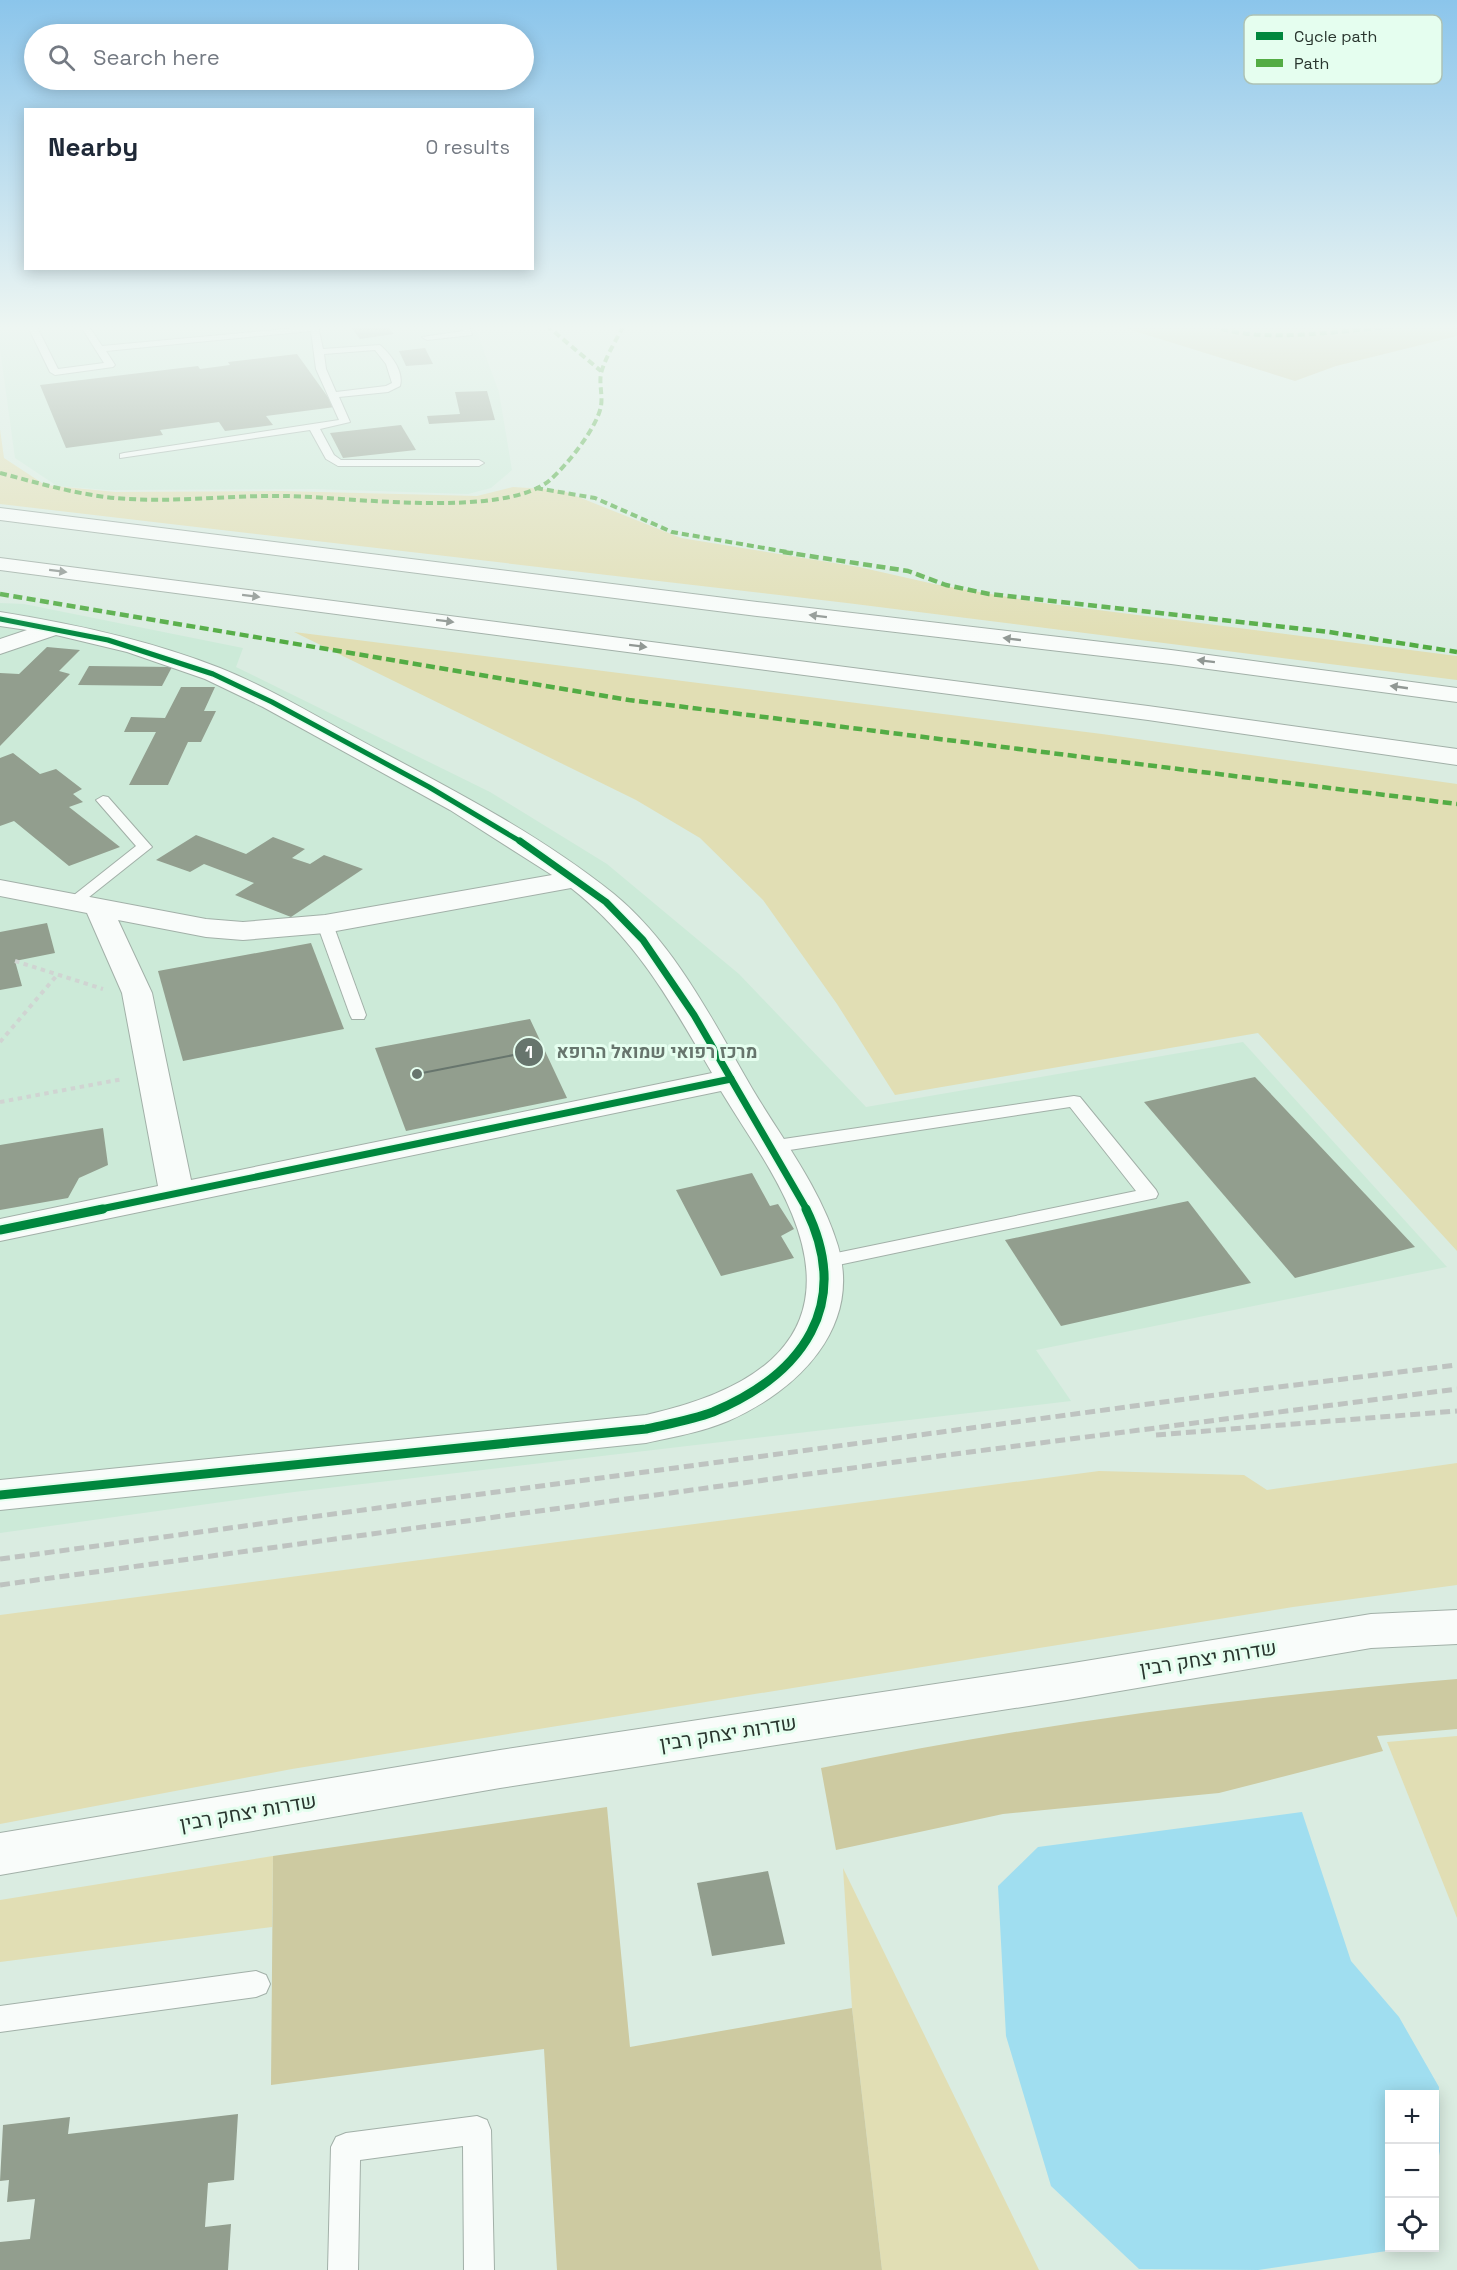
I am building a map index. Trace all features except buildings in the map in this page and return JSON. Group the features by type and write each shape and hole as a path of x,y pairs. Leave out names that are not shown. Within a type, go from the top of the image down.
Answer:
{"main road":[{"path":"0,514 758,609 1206,662 1457,695"},
{"path":"0,564 1136,711 1457,757"},
{"path":"0,619 56,628 169,658 216,675 513,834 609,904 656,957 731,1080 810,1215 826,1272 825,1305 814,1335 791,1363 757,1389 712,1412 646,1430 0,1495"},
{"path":"0,647 56,628"},
{"path":"0,868 0,880"},
{"path":"0,888 206,928 243,932 325,924 575,879"},
{"path":"86,904 138,1001 177,1194"},
{"path":"0,1230 731,1080"},
{"name":"שדרות יצחק רבין","path":"0,1854 512,1767 1067,1682 1359,1633 1457,1627"}],"lane":[{"path":"124,456 294,431"},
{"path":"316,431 330,457 338,463 479,463"},
{"path":"86,904 146,847 103,800"},
{"path":"325,924 358,1015"},
{"path":"770,1147 1074,1101 1149,1194 824,1262"},
{"path":"0,2019 256,1984"},
{"path":"343,2270 346,2147 477,2130 479,2270"}],"path":[{"path":"15,961 138,1001"},
{"path":"0,1042 58,974"},
{"path":"0,1102 153,1073"}],"shaded area":[{"path":"0,431 4,458 45,485 115,492 281,491 477,496 513,487 561,490 681,538 859,567 934,584 1036,602 1457,656 1457,680 847,603 0,504"},
{"path":"11,431 505,431 512,470 491,488 468,494 315,489 107,490 57,486 15,458"},
{"path":"0,603 24,604 243,648 236,667 490,792 607,864 739,974 866,1107 1243,1042 1447,1267 1036,1350 1071,1401 294,1492 0,1533"},
{"path":"294,632 1102,734 1457,784 1457,1251 1258,1033 895,1095 837,1004 763,900 700,838 636,800"},
{"path":"1457,1463 1457,1585 1293,1607 292,1769 0,1824 0,1615 1099,1471 1244,1475 1267,1490"},
{"path":"1457,1679 1457,1729 1377,1736 1383,1751 1219,1793 1003,1814 836,1850 821,1768 1058,1725 1217,1703"},
{"path":"1457,1736 1457,1918 1387,1742"},
{"path":"607,1807 630,2047 852,2008 882,2270 557,2270 544,2049 271,2085 273,1856"},
{"path":"273,1856 272,1927 0,1962 0,1900"},
{"path":"843,1868 1039,2270 882,2270 852,2008"}],"water":[{"path":"1302,1812 1351,1961 1399,2017 1439,2087 1440,2151 1439,2156 1439,2090 1385,2090 1385,2251 1258,2270 1139,2269 1051,2186 1006,2036 998,1886 1038,1847"}],"railway":[{"path":"0,1559 1238,1392 1457,1365"},
{"path":"0,1585 947,1455 1457,1389"},
{"path":"1156,1435 1457,1411"}],"marked path":[{"path":"0,473 59,489 128,499 287,496 435,503 497,500 536,488 549,481 565,465 589,431"},
{"path":"536,488 595,498 672,532 727,543 908,571 946,585 989,594 1329,632 1457,652"},
{"path":"0,594 629,700 1457,804"}],"cycle path":[{"path":"0,619 54,628 135,647 188,664 233,683 272,702 490,822 550,860 606,902 643,940 677,989 783,1166 809,1214 821,1248 825,1280 822,1309 811,1336 794,1359 772,1380 744,1397 712,1412 687,1420 646,1429 0,1495"},
{"path":"0,1230 731,1079"}],"place":[{"name":"מרכז רפואי שמואל הרופא","path":"417,1074"}]}
